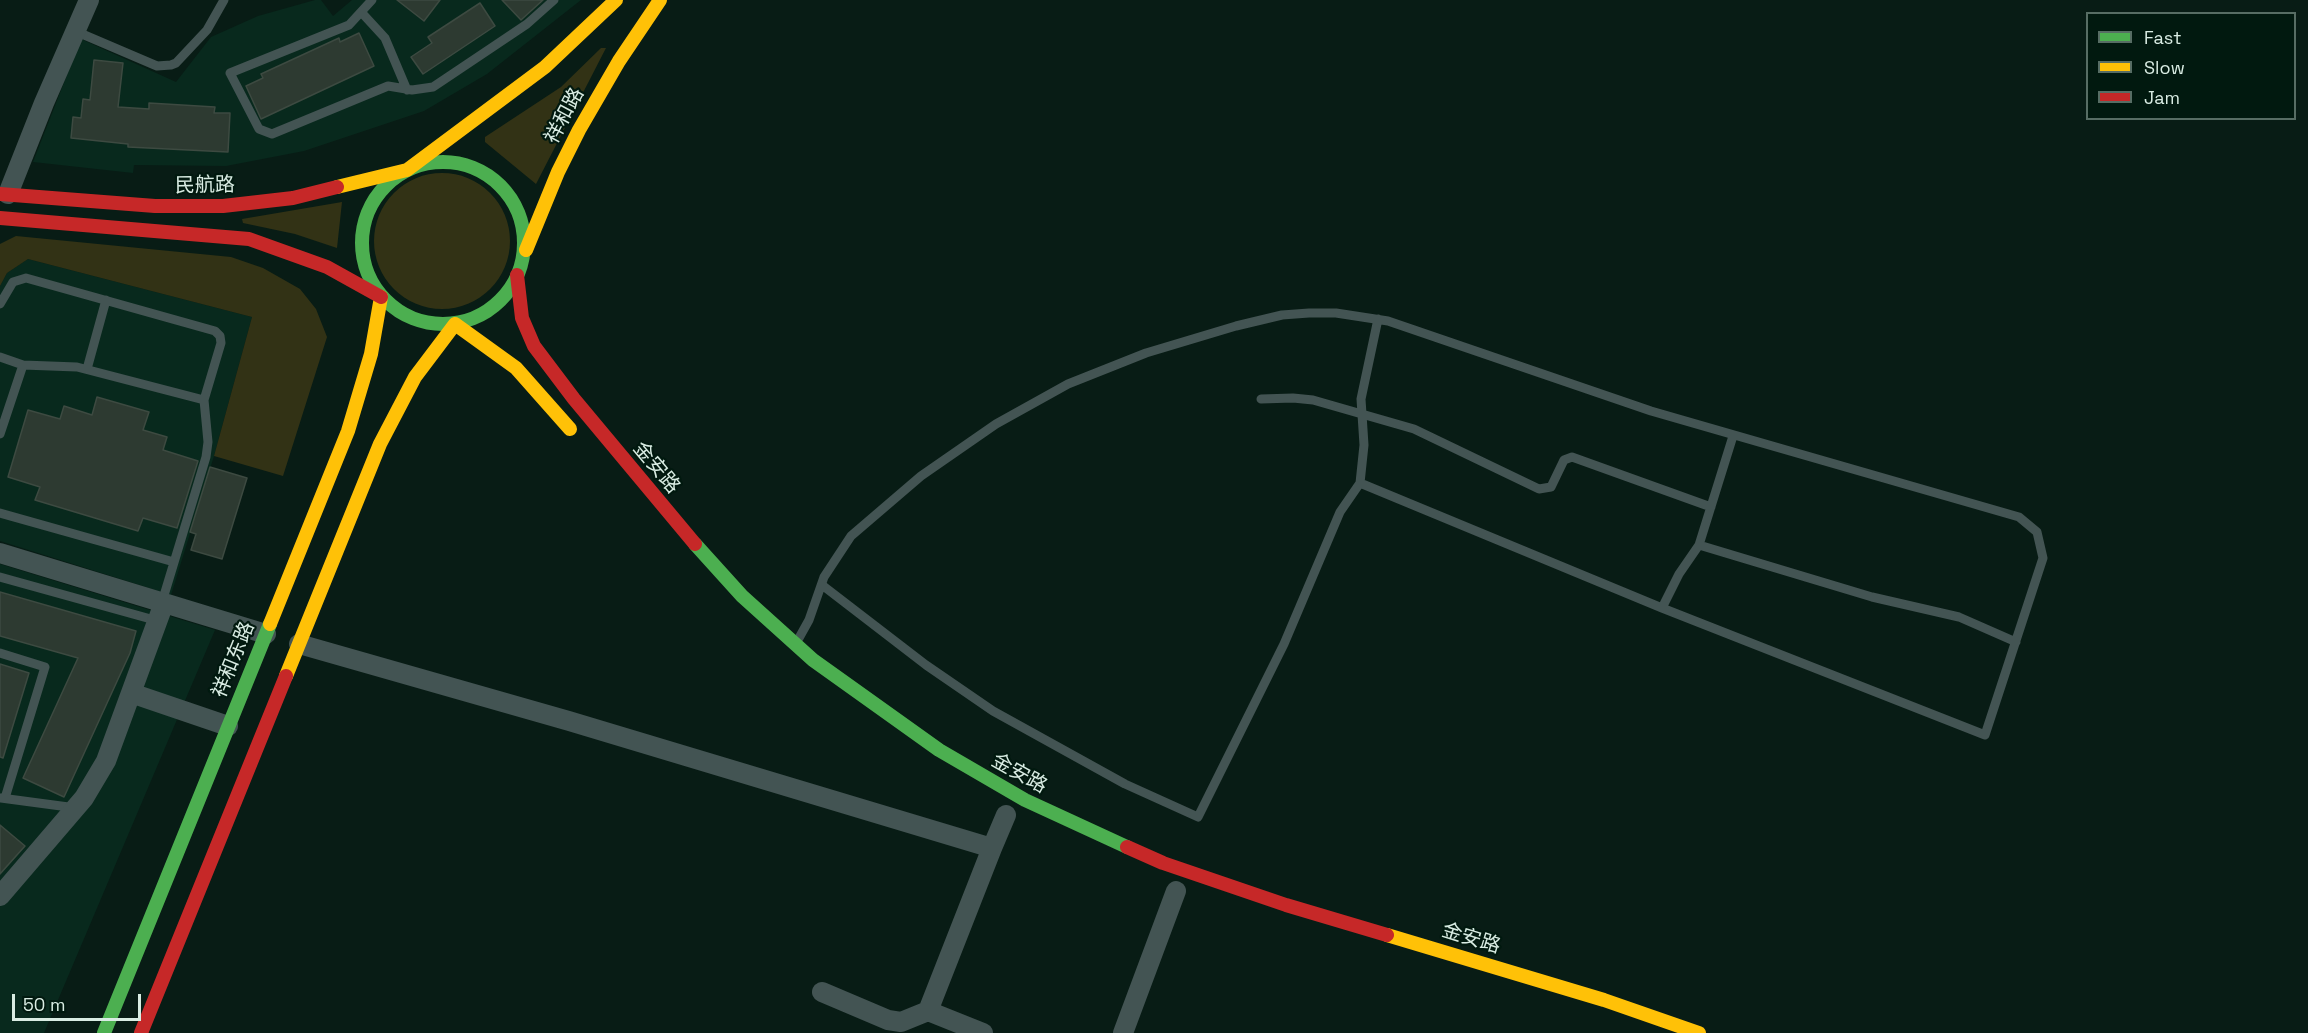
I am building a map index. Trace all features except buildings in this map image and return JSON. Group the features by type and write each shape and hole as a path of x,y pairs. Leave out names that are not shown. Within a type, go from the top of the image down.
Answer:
{"main road":[{"name":"祥和路","path":"408,170 545,67 616,0"},
{"name":"祥和路","path":"522,260 579,129 619,60 660,0"},
{"path":"0,218 249,239 327,267 381,297 403,315 417,321 431,324 455,324 489,310 510,288 518,275 522,260 524,245 519,215 508,196 493,179 466,165 452,162 436,162 408,170 394,178 379,194 367,213 363,228 362,257 372,284 381,297"},
{"name":"民航路","path":"4,194 155,206 223,206 293,198 408,170"},
{"name":"金安路","path":"518,275 522,318 531,339 544,359 711,563 795,645 852,690 939,750 1025,800 1102,837 1225,886 1604,1000 1699,1033"},
{"name":"祥和东路","path":"104,1033 348,431 371,354 381,297"},
{"path":"455,324 516,368 538,390 579,440"},
{"path":"141,1033 390,421 415,377 455,324"}],"street":[{"path":"4,194 89,0"},
{"path":"0,553 161,609 266,634"},
{"path":"0,896 76,807 106,761 161,609"},
{"path":"299,644 569,721 992,848"},
{"path":"131,693 228,726"},
{"path":"928,1011 1006,815"},
{"path":"1123,1033 1176,891"},
{"path":"822,992 888,1020 901,1022 928,1011 983,1033"}],"lane":[{"path":"75,31 158,66 171,65 176,63 207,30 224,0"},
{"path":"372,0 349,25 230,73 255,125 273,134 388,87 407,90 434,87 527,24 554,0"},
{"path":"362,13 385,38 407,90"},
{"path":"0,304 13,282 26,278 215,331 221,343 204,400 207,457 161,609 0,577"},
{"path":"87,369 106,300"},
{"path":"795,645 809,620 822,585 851,536 921,476 996,424 1068,384 1157,349 1282,315 1336,313 1378,319 1412,328 1651,411 2026,520 2041,539 2043,558 1985,735 1662,608 1360,483"},
{"path":"822,585 926,665 993,711 1125,784 1198,817 1284,644 1340,512 1360,483 1364,445 1361,399 1378,319"},
{"path":"0,357 23,364 87,369 204,400"},
{"path":"0,434 23,364"},
{"path":"1261,399 1313,400 1362,414 1436,438 1539,489 1551,487 1563,460 1572,457 1711,507"},
{"path":"1662,608 1699,545 1733,436"},
{"path":"0,513 174,562"},
{"path":"1699,545 1862,594 1959,617 2016,642"},
{"path":"0,653 45,667 3,798 76,807"}],"shaded area":[{"path":"321,0 333,16 352,0 581,0 487,74 424,111 304,151 226,166 134,165 133,173 33,162 81,39 176,82 211,37 258,16"},
{"path":"601,48 606,48 536,184 485,142 485,137 561,87"},
{"path":"442,173 468,178 490,193 505,215 510,241 505,267 490,289 468,304 442,309 416,304 394,289 379,267 374,241 379,215 394,193 416,178"},
{"path":"342,202 337,248 295,234 243,223 242,219"},
{"path":"16,236 231,257 263,268 300,289 316,309 327,337 283,476 214,456 252,317 28,259 7,273 0,286 0,244"},
{"path":"28,259 252,317 214,456 171,595 0,541 0,286 7,273"},
{"path":"0,564 215,630 44,1033 0,1033"}],"traffic: fast":[{"path":"443,162 459,163 474,168 500,186 518,212 523,227 524,243 523,259 518,274 500,300 474,318 459,323 443,324 427,323 412,318 386,300 368,274 363,259 362,243 363,227 368,212 386,186 412,168 427,163 443,162"},
{"path":"695,544 742,596 813,660 939,750 1025,800 1127,847"},
{"path":"104,1033 270,624"}],"traffic: slow":[{"path":"337,187 407,170 545,67 616,0"},
{"path":"526,250 558,172 579,130 619,61 660,0"},
{"path":"270,624 348,431 371,354 381,297"},
{"path":"286,676 380,444 415,377 455,324"},
{"path":"455,324 516,368 570,429"},
{"path":"1387,935 1604,1000 1699,1033"}],"traffic: jam":[{"path":"0,194 155,206 223,206 293,198 337,187"},
{"path":"0,218 249,239 327,267 381,297"},
{"path":"517,275 522,318 534,346 574,399 695,544"},
{"path":"141,1033 286,676"},
{"path":"1127,847 1163,863 1286,905 1387,935"}]}
